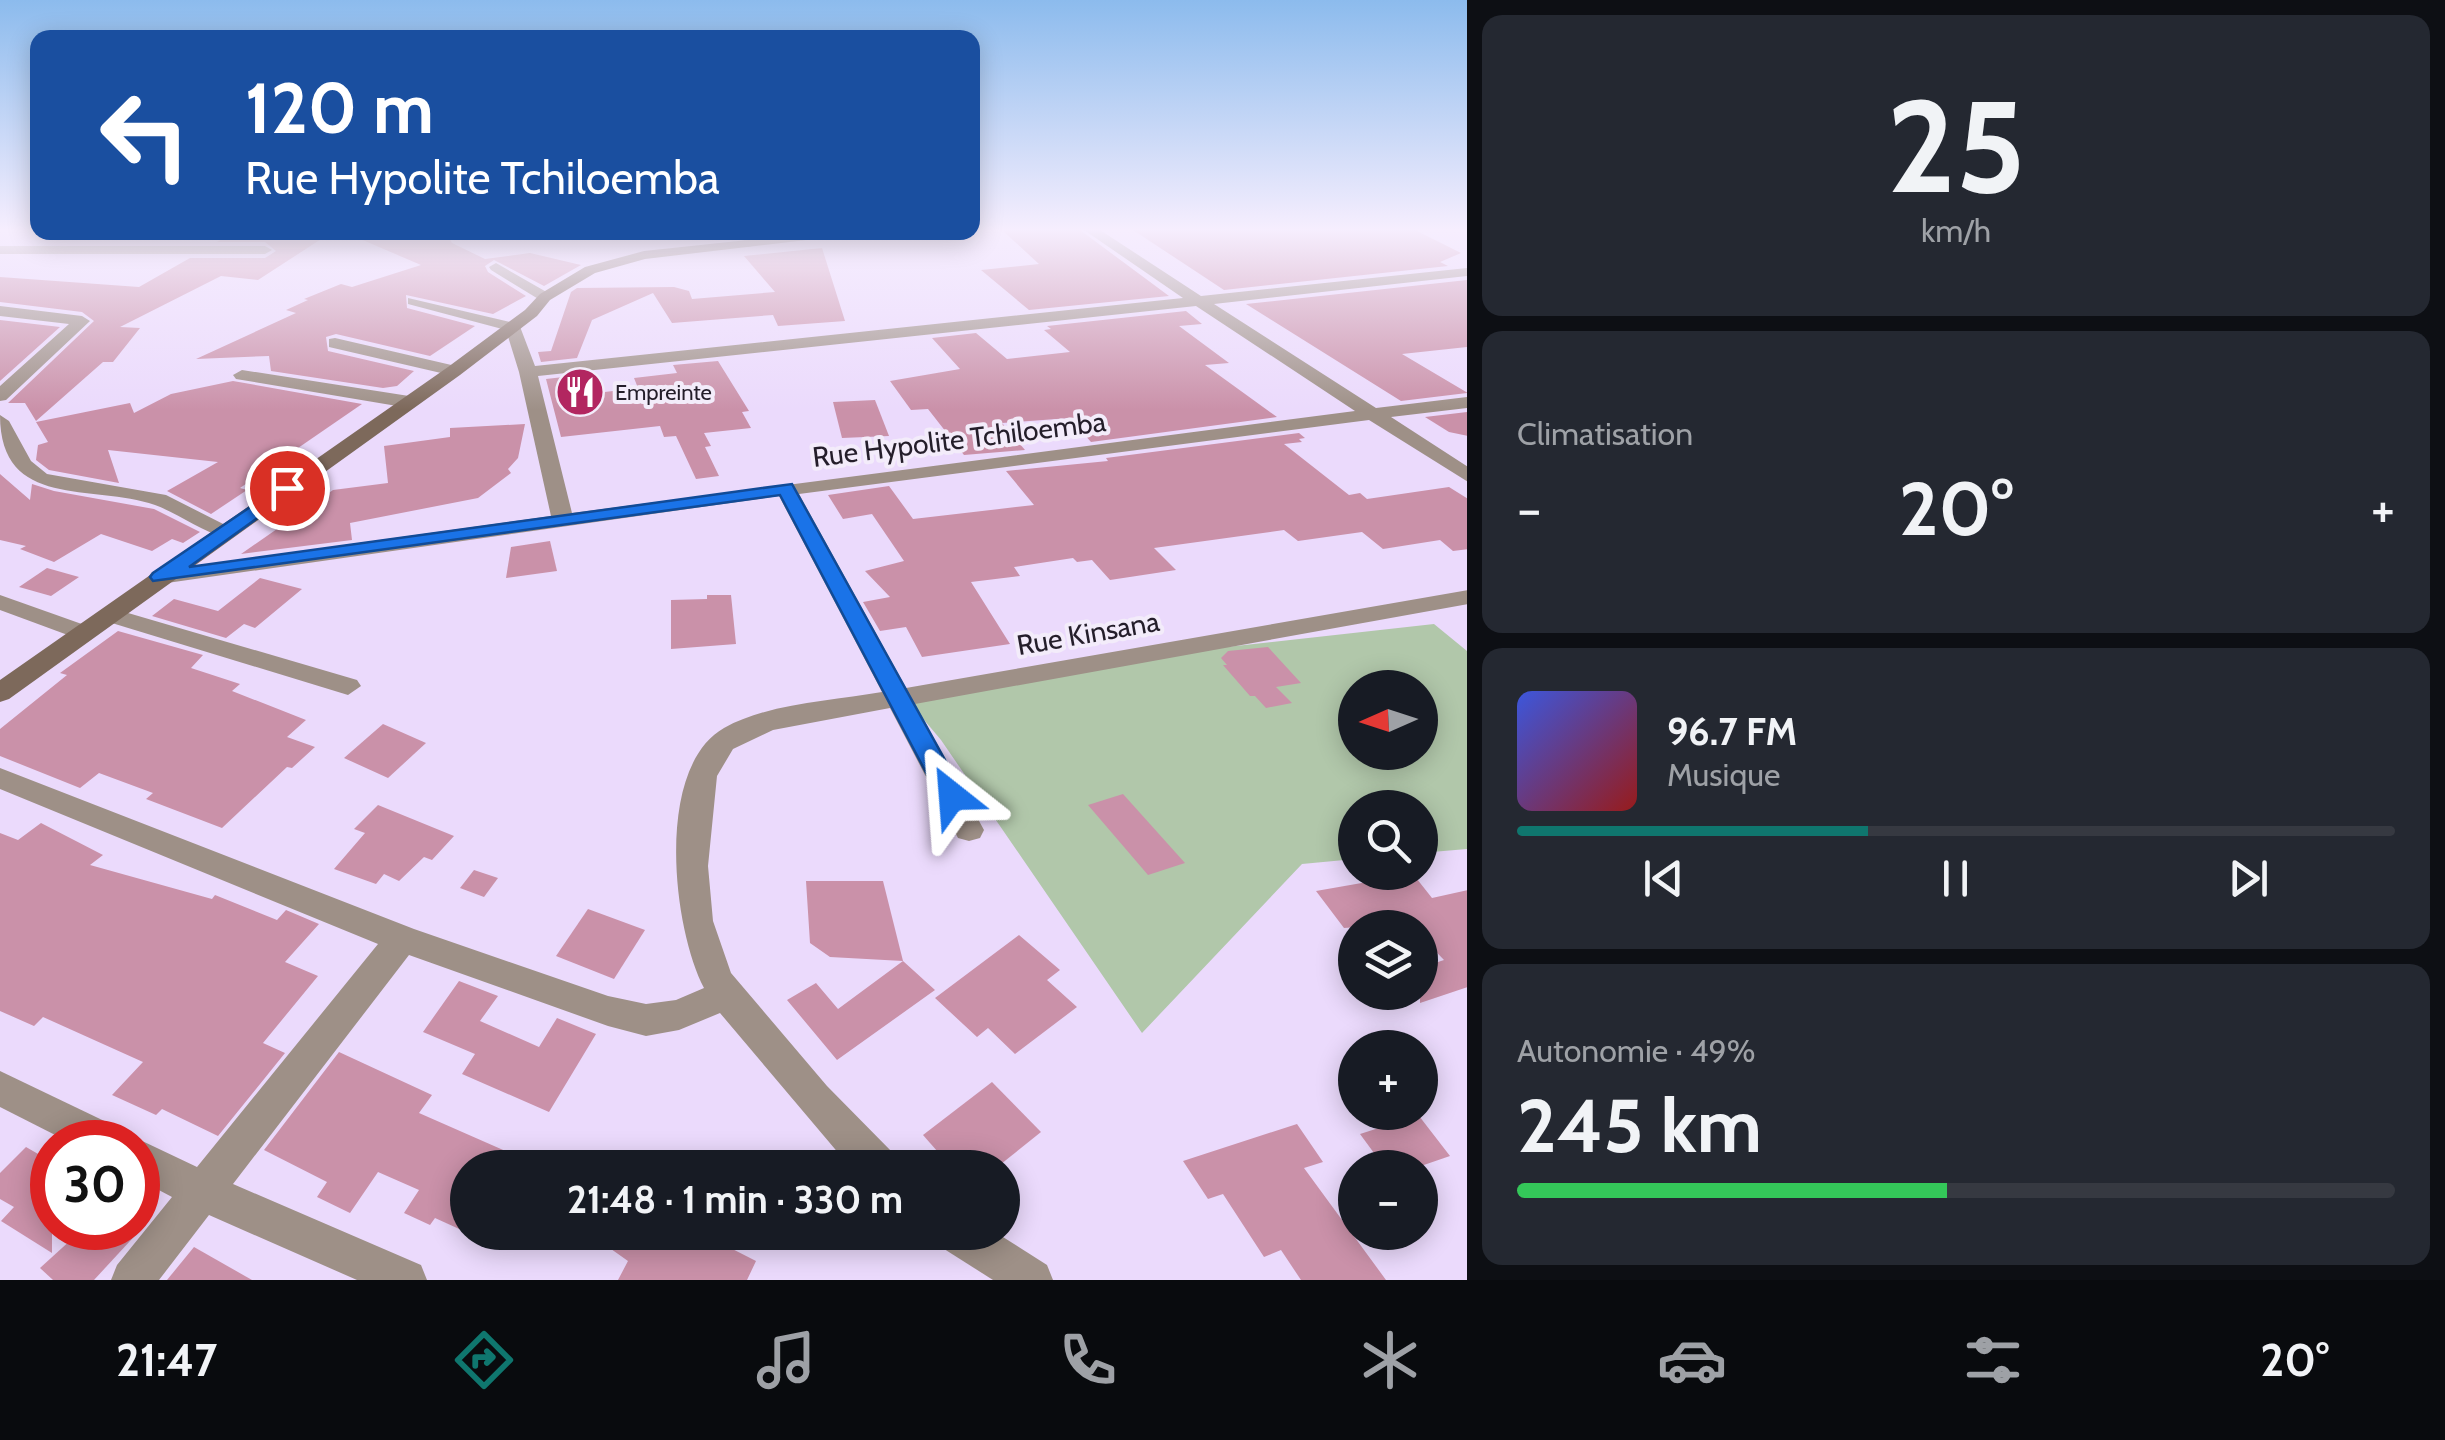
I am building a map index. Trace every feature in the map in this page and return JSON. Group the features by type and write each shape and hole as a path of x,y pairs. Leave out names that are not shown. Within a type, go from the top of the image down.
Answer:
{"street":[{"path":"533,290 545,297"},
{"path":"0,694 454,371 557,290"},
{"path":"1179,290 1467,475"},
{"path":"528,372 1302,290"},
{"path":"413,302 513,327"},
{"path":"0,311 82,321 0,396"},
{"path":"513,327 528,372 563,522"},
{"path":"335,343 454,371"},
{"path":"242,375 409,402"},
{"name":"Rue Hypolite Tchiloemba","path":"160,577 786,488 1467,402"},
{"path":"0,422 30,474 158,500 226,531"},
{"path":"786,488 969,830"},
{"name":"Rue Kinsana","path":"726,995 706,957 696,908 692,854 706,760 722,739 770,721 899,696 1467,597"},
{"path":"0,602 84,633"},
{"path":"111,614 348,686"},
{"path":"0,778 402,939 608,1011 646,1020 679,1014 726,995 861,1150"},
{"path":"132,1280 402,939"},
{"path":"0,1088 63,1120"},
{"path":"160,1169 406,1280"},
{"path":"984,1250 1032,1280"}],"green space":[{"path":"1434,624 1467,651 1467,849 1438,851 1438,790 1338,790 1338,861 1302,864 1142,1033 941,740 909,702 1181,652"}],"building":[{"path":"0,290 194,290 120,327 140,328 113,362 103,362 36,421 25,403 8,403 94,321 82,312 0,302"},
{"path":"327,290 516,290 526,296 493,314 406,295 407,308 475,326 430,356 336,334 326,337 328,351 414,371 397,386 383,388 271,371 269,356 196,359 296,313 286,310 308,300 304,299"},
{"path":"574,290 684,290 692,299 835,290 845,321 778,326 773,315 672,323 653,293 592,320 577,358 541,362 538,352 551,351"},
{"path":"1005,290 1161,290 1169,296 1029,310"},
{"path":"1378,290 1467,290 1467,347 1402,354 1467,393 1401,401 1246,304"},
{"path":"1186,311 1202,324 1179,326 1229,363 1205,365 1277,417 1091,442 1070,418 1002,423 1025,450 964,455 928,409 911,410 890,381 960,369 932,338 976,333 1007,359 1070,352 1044,330 1051,329 1047,326"},
{"path":"0,320 60,327 0,381"},
{"path":"718,361 749,411 742,412 751,428 704,433 711,446 705,447 719,476 696,479 676,436 664,437 660,426 561,437 546,379 581,375 588,394 638,388 634,378 677,373 673,365"},
{"path":"233,381 362,404 240,488 247,490 211,514 167,491 218,462 108,450 119,483 49,470 36,460 38,445 48,442 36,422 130,403 134,413 171,394"},
{"path":"875,400 889,436 842,438 833,402"},
{"path":"1467,412 1467,436 1449,432 1425,417"},
{"path":"525,424 518,458 508,469 511,473 478,498 350,523 352,540 241,554 333,490 388,483 384,446 450,437 450,428"},
{"path":"1299,433 1305,438 1299,439 1302,442 1284,444 1349,495 1360,493 1367,499 1449,487 1467,498 1467,549 1453,551 1440,540 1383,549 1362,532 1298,541 1284,530 1154,548 1176,570 1110,580 1092,560 1077,562 1073,558 1014,567 1020,576 971,582 1010,644 922,657 906,627 880,631 863,602 890,597 865,571 904,561 872,514 843,519 828,495 889,486 913,519 1034,505 1006,471 1108,461 1106,458"},
{"path":"0,474 30,500 32,484 154,509 200,532 183,543 172,539 152,551 101,534 54,562 20,549 26,546 0,540"},
{"path":"550,541 557,571 506,578 511,547"},
{"path":"47,568 79,577 51,596 19,587"},
{"path":"260,578 302,589 255,628 244,624 226,638 152,616 174,599 218,611"},
{"path":"707,595 731,595 736,644 671,649 671,600 707,599"},
{"path":"118,631 203,655 191,668 240,684 232,691 306,720 287,737 315,747 292,768 287,767 222,828 146,799 153,793 99,773 80,788 0,756 0,729 67,675 60,673"},
{"path":"1268,647 1301,683 1276,687 1292,703 1266,708 1250,696 1221,658 1228,651"},
{"path":"383,724 426,743 388,778 344,758"},
{"path":"1123,794 1185,863 1148,875 1088,805"},
{"path":"378,805 454,836 432,860 424,857 399,881 384,874 376,884 334,869 365,833 354,829"},
{"path":"41,823 103,855 90,865 212,899 215,895 277,920 286,910 319,924 285,962 318,976 263,1043 285,1053 218,1136 162,1109 156,1115 112,1095 143,1062 43,1017 34,1026 0,1011 0,833 18,840"},
{"path":"474,870 498,878 484,897 460,888"},
{"path":"806,881 883,881 903,961 830,957 810,943"},
{"path":"1338,887 1426,890 1432,898 1467,890 1467,987 1438,997 1438,962 1444,960 1438,954 1438,910 1338,910 1338,920 1316,891"},
{"path":"588,909 645,930 614,979 556,956"},
{"path":"1019,935 1060,970 1047,980 1077,1007 1015,1054 988,1028 977,1037 935,998"},
{"path":"903,961 935,990 837,1060 787,1000 816,983 838,1009"},
{"path":"459,981 498,996 480,1021 539,1047 557,1018 596,1034 549,1112 462,1074 475,1054 423,1032"},
{"path":"339,1052 432,1095 419,1113 503,1150 450,1150 450,1225 435,1218 430,1225 404,1213 419,1190 378,1172 350,1213 317,1197 327,1182 264,1150"},
{"path":"992,1082 1041,1132 1018,1150 936,1150 923,1135"},
{"path":"1297,1124 1323,1162 1304,1168 1338,1214 1338,1250 1364,1250 1386,1280 1301,1280 1281,1250 1264,1257 1223,1194 1208,1199 1183,1161"},
{"path":"1373,1130 1430,1130 1450,1156 1438,1160 1438,1150 1372,1150 1360,1134"},
{"path":"26,1147 30,1149 30,1239 1,1221 14,1207 0,1199 0,1173"},
{"path":"194,1247 252,1280 167,1280"},
{"path":"60,1250 122,1250 94,1280 53,1280 40,1268"},
{"path":"612,1250 734,1250 756,1261 747,1280 618,1280 628,1261"}],"place":[{"name":"Empreinte","path":"580,392"}],"route":[{"path":"287,488 160,577 786,488 952,796"}]}
